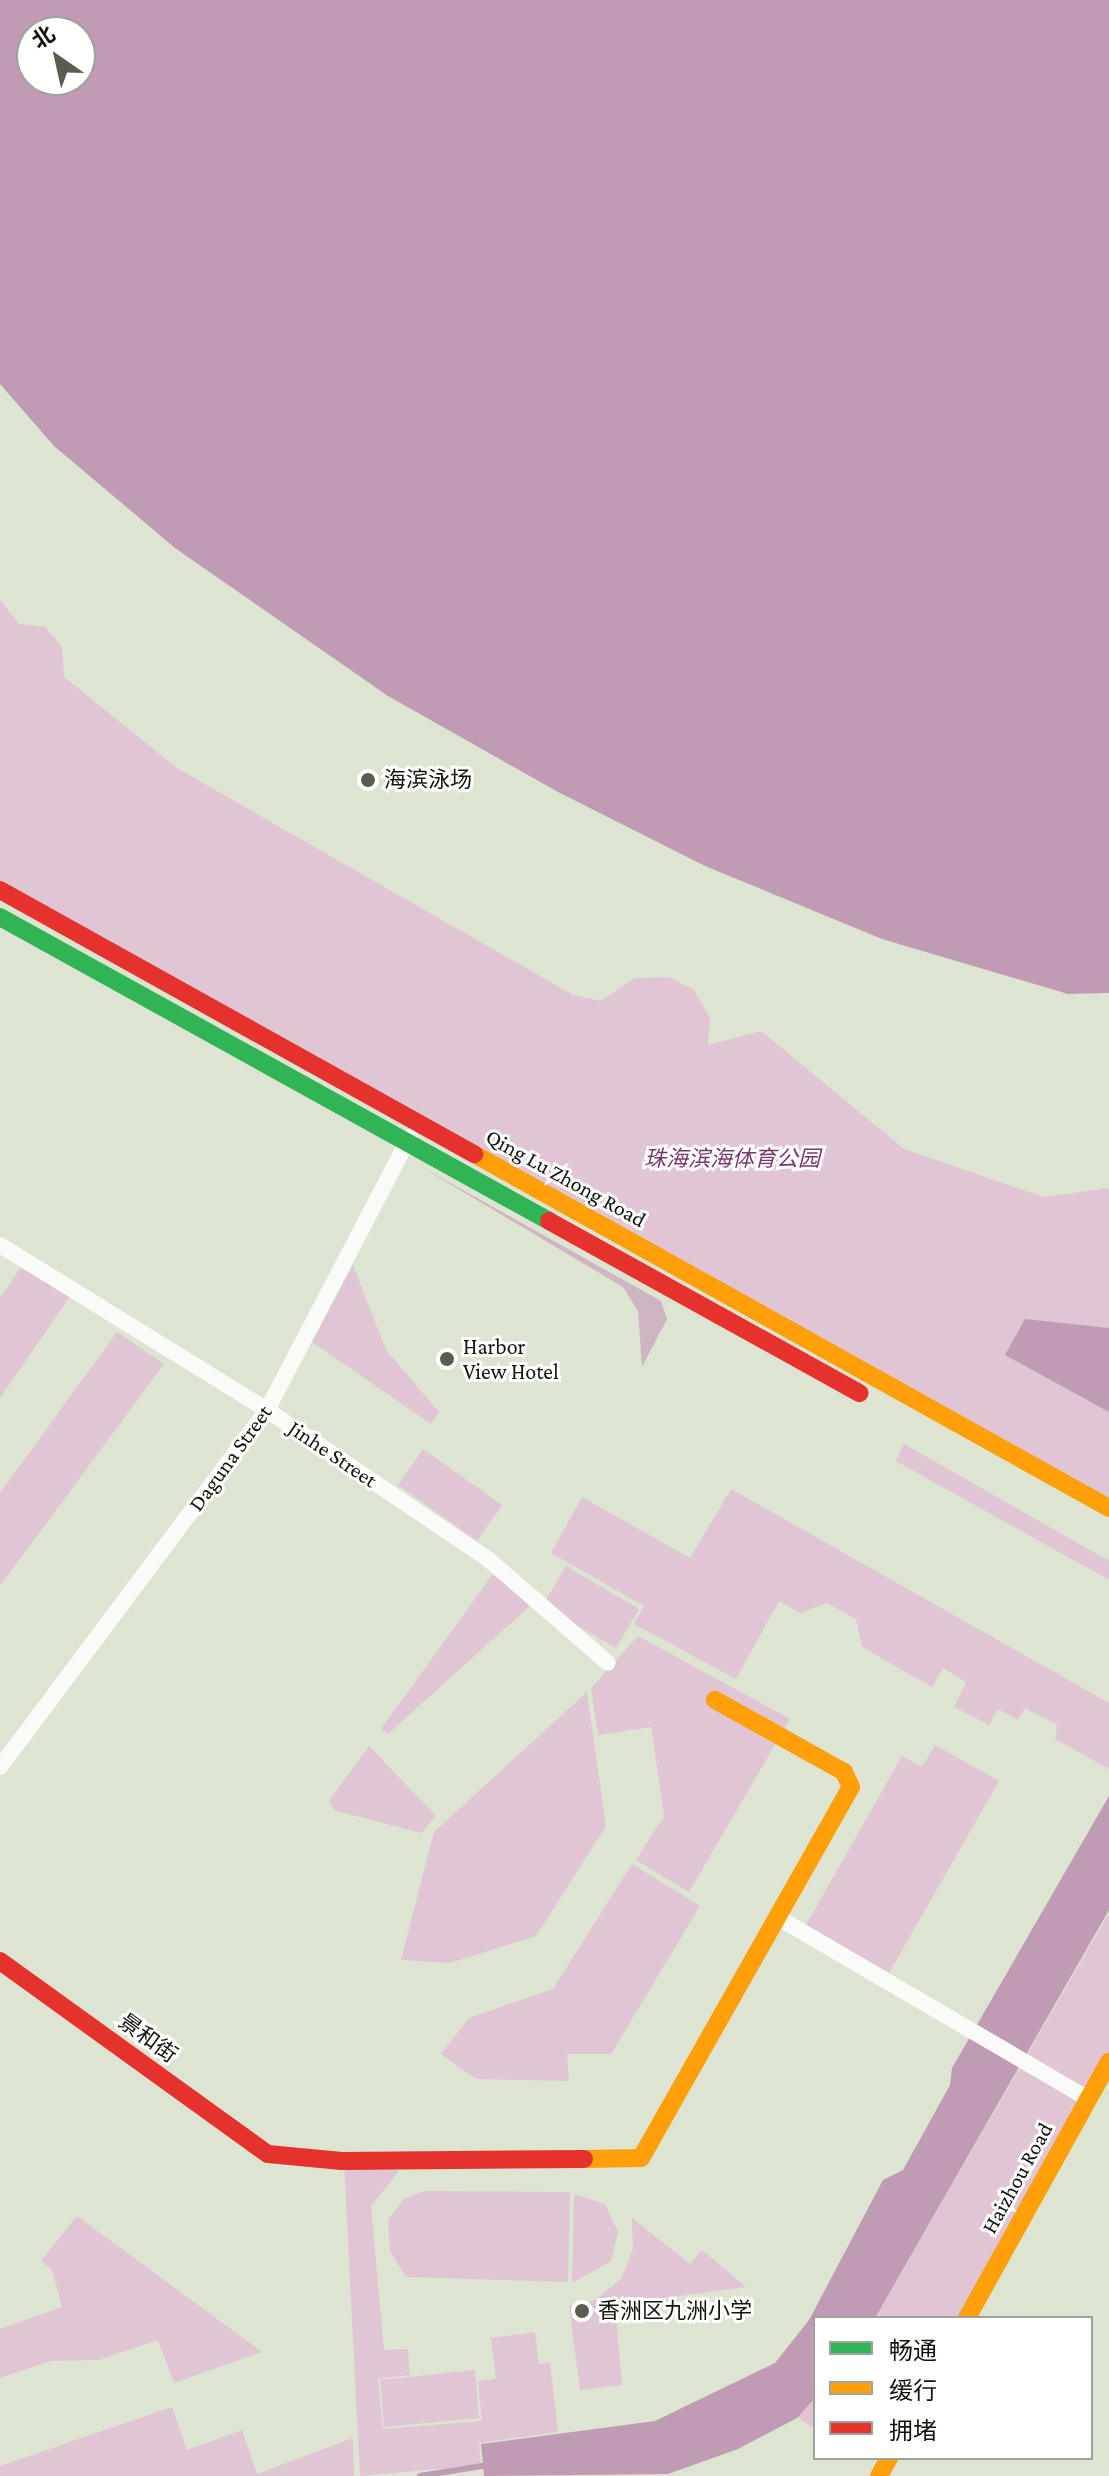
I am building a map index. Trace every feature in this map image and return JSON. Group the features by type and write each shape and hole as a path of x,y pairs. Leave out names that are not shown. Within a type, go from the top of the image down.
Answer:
{"main road":[{"name":"Qing Lu Zhong Road","path":"0,890 1109,1508"},
{"name":"Qing Lu Zhong Road","path":"0,917 1109,1531"},
{"path":"715,1700 844,1772 851,1787 777,1917"},
{"name":"景和街","path":"0,1961 268,2154 342,2161 641,2158 777,1917"},
{"name":"Haizhou Road","path":"968,2316 1106,2073"}],"street":[{"name":"Daguna Street","path":"0,1767 267,1410 418,1123"},
{"name":"Jinhe Street","path":"0,1245 267,1410 489,1560 608,1663"},
{"path":"777,1917 1089,2099"}],"green space":[{"name":"珠海滨海体育公园","path":"0,600 19,624 45,627 62,647 64,677 177,768 573,995 601,1001 635,978 669,977 694,990 710,1018 708,1045 761,1031 904,1149 1043,1197 1109,1188 1109,1501 0,883"},
{"path":"23,1264 71,1295 0,1398 0,1298"},
{"path":"353,1265 386,1350 439,1412 431,1424 312,1342"},
{"path":"117,1332 164,1364 0,1586 0,1493"},
{"path":"904,1444 1109,1561 1109,1580 896,1461"},
{"path":"423,1449 502,1505 477,1541 398,1485"},
{"path":"731,1489 1109,1703 1109,1769 1055,1739 1057,1725 1025,1708 1018,1720 998,1709 989,1725 954,1707 966,1682 943,1668 932,1687 862,1647 856,1619 827,1603 800,1613 779,1601 736,1679 634,1624 644,1606 551,1553 582,1497 690,1558"},
{"path":"566,1566 639,1609 616,1648 543,1605"},
{"path":"495,1571 532,1604 388,1734 381,1729"},
{"path":"638,1636 790,1719 689,1892 636,1860 664,1816 651,1727 598,1735 591,1688"},
{"path":"587,1692 606,1826 536,1936 450,1963 401,1960 434,1832"},
{"path":"935,1745 999,1781 889,1973 806,1925 902,1756 922,1767"},
{"path":"369,1746 436,1816 421,1833 334,1810 329,1801"},
{"path":"632,1864 700,1906 611,2054 567,2054 569,2081 476,2079 441,2054 469,2018 553,1989"},
{"path":"1109,1913 1109,2062 968,2316 876,2316"},
{"path":"344,2163 399,2171 371,2206 384,2350 408,2349 410,2375 378,2379 383,2429 482,2421 478,2381 496,2379 491,2338 535,2332 539,2364 550,2363 558,2432 479,2443 481,2465 360,2476"},
{"path":"424,2191 570,2192 568,2282 406,2277 390,2251 388,2220 404,2199"},
{"path":"574,2194 605,2204 618,2232 611,2261 572,2283"},
{"path":"77,2216 262,2352 174,2383 158,2340 99,2360 51,2361 0,2378 0,2329 62,2307 52,2270 41,2261"},
{"path":"632,2218 690,2264 702,2250 746,2287 615,2305 622,2385 580,2390 569,2306 595,2300 621,2279 633,2249"},
{"path":"475,2370 479,2418 384,2427 380,2380"},
{"path":"813,2400 813,2428 797,2417"},
{"path":"172,2407 187,2450 242,2430 257,2474 353,2438 354,2476 0,2476 0,2466"}],"shaded area":[{"path":"0,0 1109,0 1109,993 1068,994 882,939 705,866 558,792 388,696 175,548 54,446 0,384"},
{"path":"418,1165 661,1301 667,1319 642,1367 638,1311 623,1287"},
{"path":"1025,1319 1109,1328 1109,1412 1005,1355"},
{"path":"1109,1796 1109,1910 876,2316 813,2316 813,2400 797,2418 738,2449 668,2474 484,2476 481,2444 655,2421 775,2363 809,2320 883,2180 903,2170 950,2085 952,2068"}],"waterway":[{"path":"420,2476 488,2465"}],"traffic: fast":[{"path":"0,917 549,1221"}],"traffic: slow":[{"path":"474,1154 1109,1508"},
{"path":"584,2159 641,2158 851,1787 844,1772 715,1700"},
{"path":"968,2316 1109,2062"},
{"path":"879,2476 888,2460"}],"traffic: jam":[{"path":"0,890 474,1154"},
{"path":"549,1221 859,1393"},
{"path":"0,1961 268,2154 342,2161 584,2159"}],"place":[{"name":"海滨泳场","path":"368,780"},
{"name":"Harbor View Hotel","path":"447,1359"},
{"name":"香洲区九洲小学","path":"582,2311"}]}
